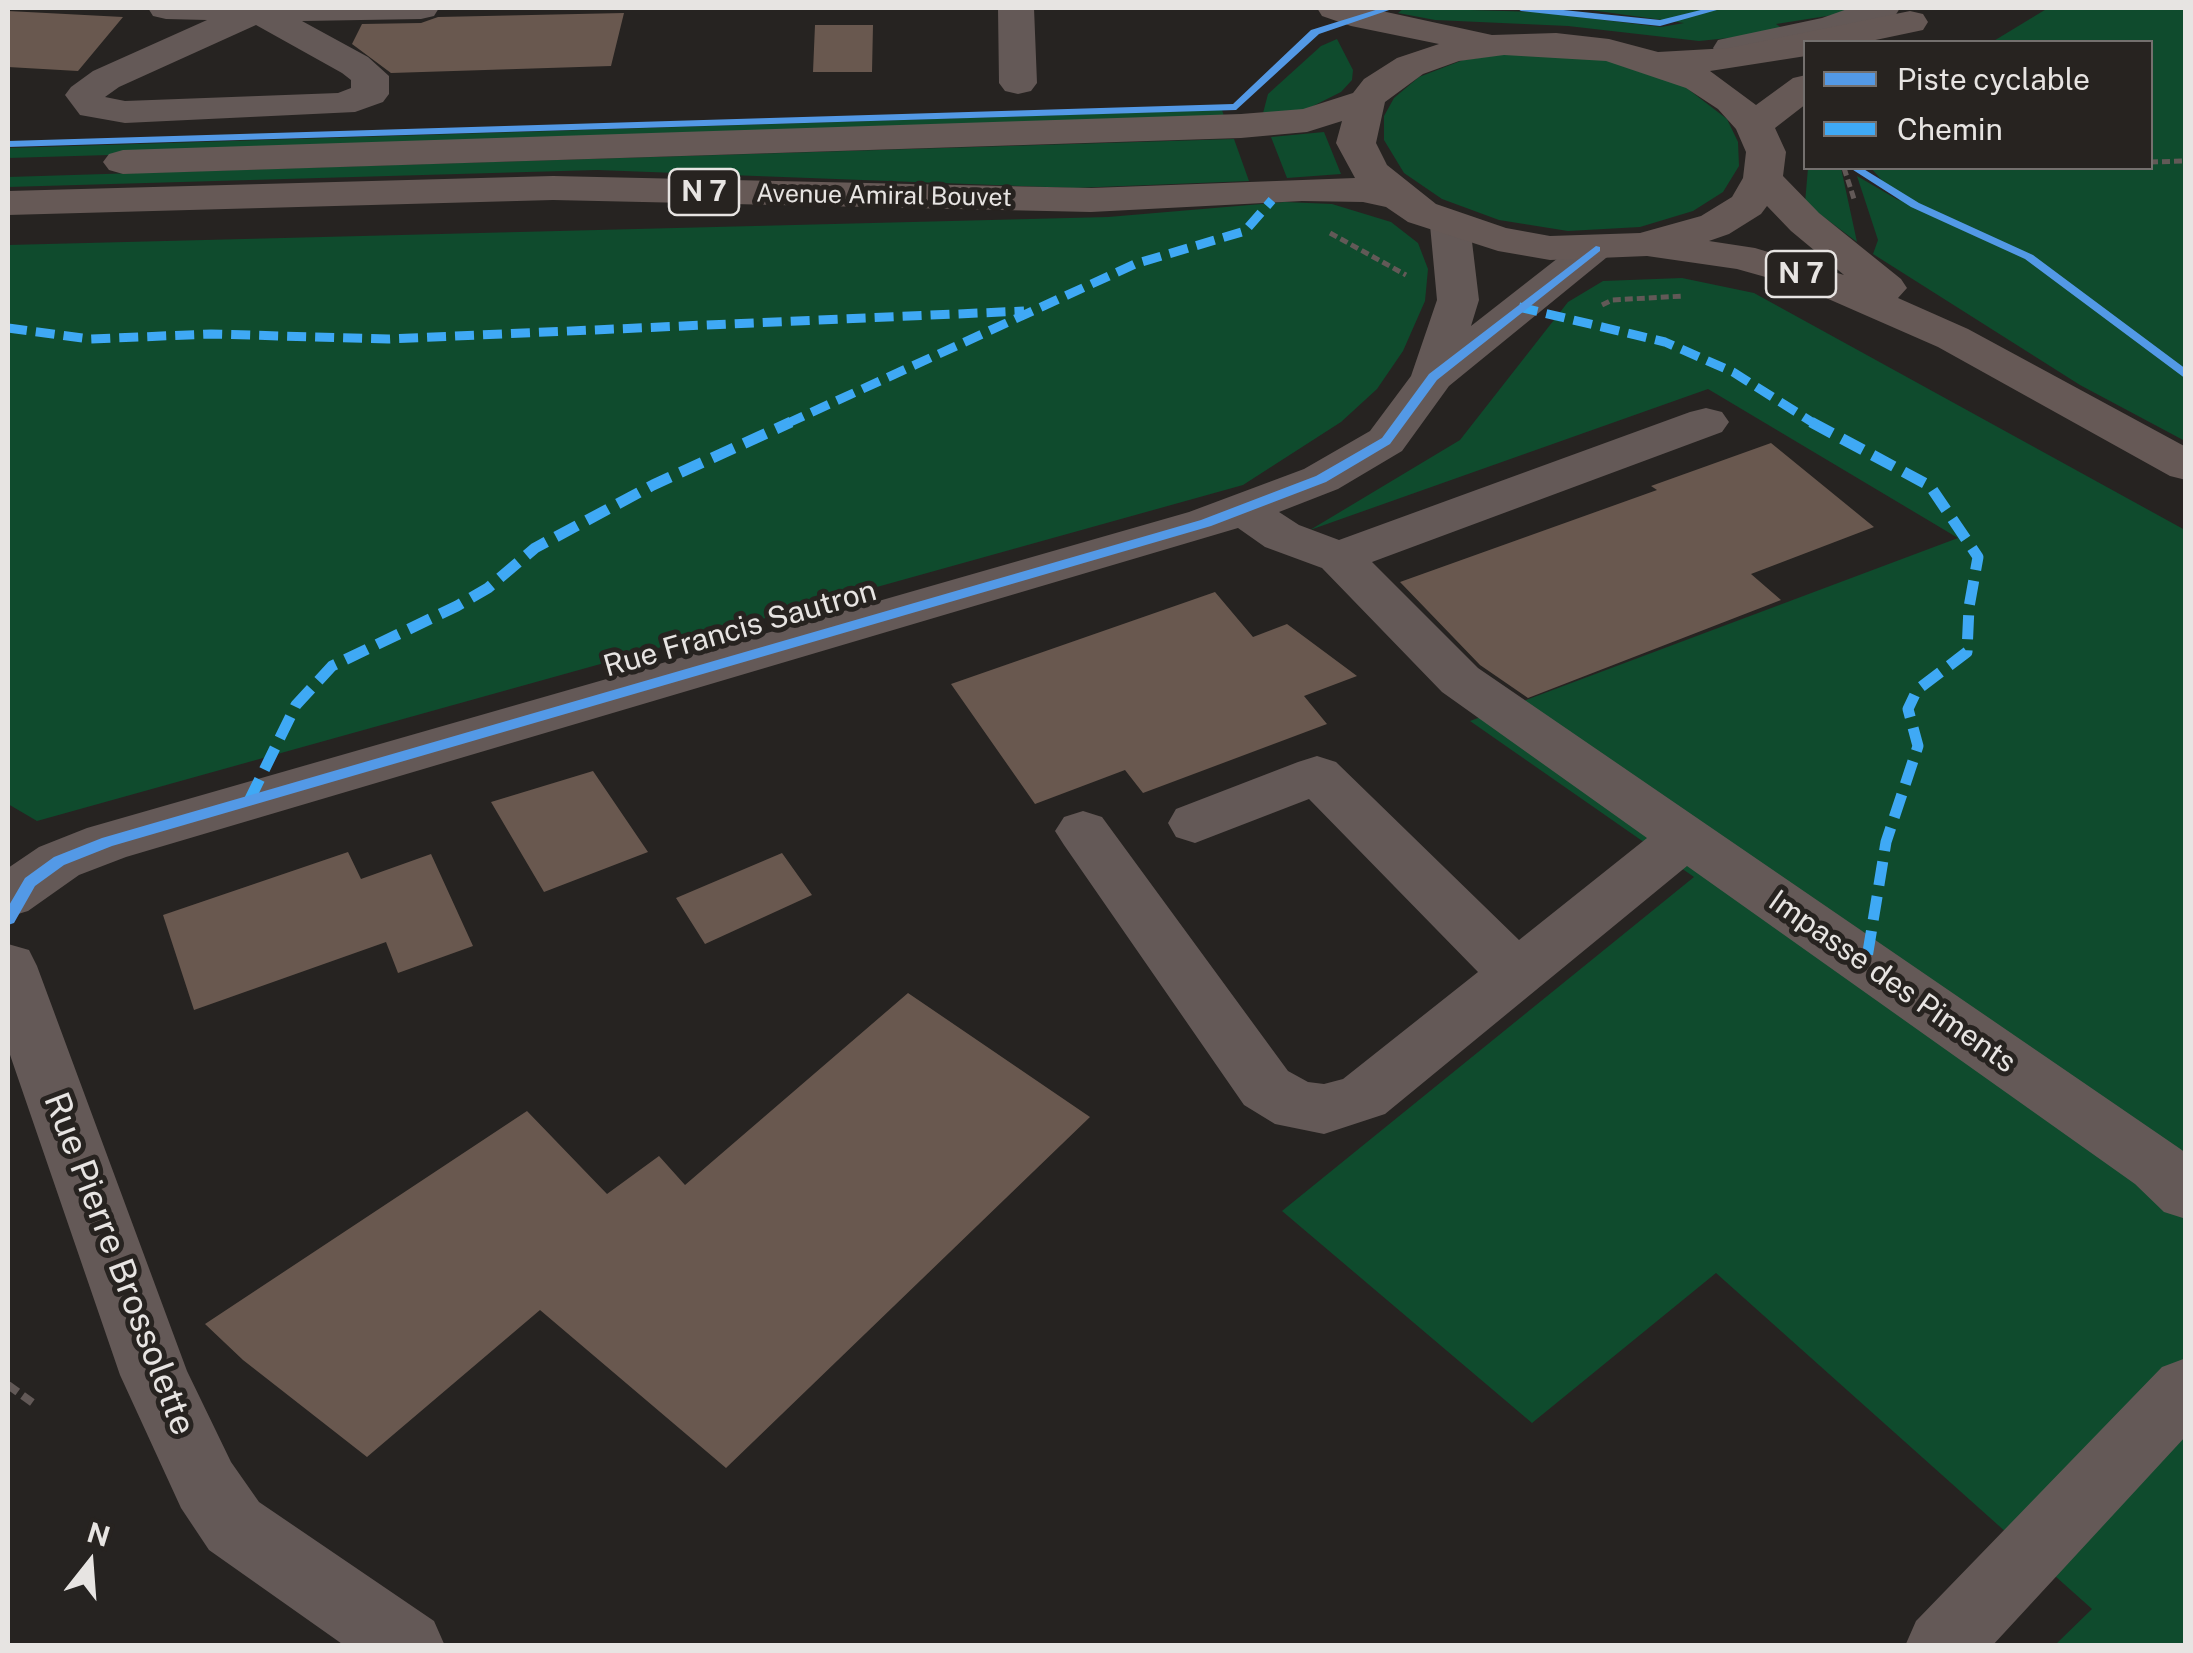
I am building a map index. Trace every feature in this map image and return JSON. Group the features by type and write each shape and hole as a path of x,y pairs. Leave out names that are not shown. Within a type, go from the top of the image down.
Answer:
{"main road":[{"path":"1318,8 1340,26 1361,54 1371,94 1356,143 1370,171 1399,198 1450,225 1532,245 1640,245 1682,237 1715,225 1747,205 1763,178 1766,152 1754,125 1731,101 1698,80 1659,64 1609,50 1504,44 1364,18 1335,8"},
{"path":"1824,40 1909,12"},
{"path":"1880,40 1909,12"},
{"name":"Avenue Amiral Bouvet","path":"8,166 1241,126 1307,120 1371,94 1424,61 1453,51 1504,44"},
{"path":"1659,64 1729,59 1803,46"},
{"path":"1754,125 1803,88"},
{"name":"N 7","path":"1763,178 1844,256 1953,338"},
{"name":"Avenue Amiral Bouvet","path":"8,203 553,188 1091,200 1302,189 1363,190 1399,198"},
{"name":"N 7","path":"1640,245 1740,257 1816,278 1953,338 2186,466"}],"street":[{"path":"166,8 421,8"},
{"path":"1016,8 1018,82"},
{"path":"257,11 370,76 370,94 342,104 125,112 93,107 84,96 106,80 257,11"},
{"path":"1659,64 1909,12"},
{"path":"1433,377 1458,300 1450,225"},
{"path":"1433,377 1596,248"},
{"name":"Rue Francis Sautron","path":"13,887 59,861 107,842 1206,523 1322,479 1386,442 1433,377"},
{"path":"1242,509 1282,536 1339,557 1706,422"},
{"name":"Impasse des Piments","path":"1339,557 1460,680 2157,1166 2186,1193"},
{"path":"1195,823 1318,776 1516,974"},
{"path":"1083,832 1266,1088 1298,1106 1324,1109 1363,1097 1685,838"},
{"name":"Rue Pierre Brossolette","path":"11,988 154,1375 206,1485 234,1526 408,1646"},
{"path":"1942,1646 2186,1388"}],"path":[{"path":"2153,162 2186,162"},
{"path":"1859,170 1872,176"},
{"path":"1318,226 1379,262 1458,300"},
{"path":"1519,308 1586,314 1612,300 1686,296"},
{"path":"8,1385 33,1403"}],"green space":[{"path":"1404,8 1538,12 1661,27 1684,23 1576,8 1878,8 1776,24 1788,32 1699,41 1568,26 1435,20 1398,13"},
{"path":"2048,8 2185,8 2185,441 2080,385 1873,254 1878,240 1857,176 1900,201 1873,170 2153,170 2153,40 1995,40"},
{"path":"1337,39 1353,70 1352,80 1341,92 1303,111 1262,117 1268,94 1321,46"},
{"path":"1512,53 1613,60 1684,86 1727,119 1738,142 1739,166 1723,192 1693,211 1640,227 1568,231 1499,220 1442,199 1404,173 1384,140 1384,116 1394,98 1419,77 1463,60"},
{"path":"1222,110 1226,122 8,158 8,148"},
{"path":"1324,132 1341,174 1287,178 1271,137"},
{"path":"1234,139 1249,181 1074,188 597,170 8,187 8,177"},
{"path":"1808,170 1841,170 1857,242 1805,203"},
{"path":"1285,202 1332,204 1391,222 1418,243 1428,269 1425,301 1403,351 1377,389 1341,422 1243,485 37,821 8,804 8,245 1108,217"},
{"path":"1682,278 1754,293 2185,530 2185,1645 2055,1645 2092,1609 1716,1273 1532,1423 1282,1211 1694,877 1470,721 1958,538 1708,389 1310,530 1460,440 1568,302 1603,281"}],"building":[{"path":"8,11 123,17 78,71 8,67"},
{"path":"624,13 611,66 391,73 352,44 362,24 421,23 438,17"},
{"path":"815,25 873,25 872,72 813,72"},
{"path":"1771,443 1874,527 1751,574 1781,600 1528,698 1480,665 1400,582 1657,490 1651,486"},
{"path":"1215,592 1253,637 1287,624 1357,676 1304,696 1327,724 1143,793 1125,770 1035,804 951,684"},
{"path":"593,771 648,852 544,892 491,802"},
{"path":"348,852 361,879 431,854 473,946 398,973 386,942 194,1010 163,915"},
{"path":"782,853 812,895 705,944 676,898"},
{"path":"908,993 1090,1117 726,1468 540,1310 367,1457 243,1360 205,1324 527,1111 607,1194 659,1156 685,1185"}],"marked path":[{"path":"249,801 296,705 332,666 457,606 488,588 535,548 653,485 1135,264 1245,231 1272,200"},
{"path":"1519,307 1665,342 1733,372 1806,419 1930,486 1978,557 1969,607 1967,652 1917,690 1908,709 1918,746 1886,842 1866,964"},
{"path":"8,328 90,339 211,334 388,339 1024,311"}],"cycle path":[{"path":"8,144 1236,107 1315,32 1390,8"},
{"path":"1521,8 1660,23 1719,8"},
{"path":"1858,170 1915,205 2029,257 2186,375"},
{"path":"8,919 30,882 59,861 107,842 1206,523 1321,479 1386,441 1433,377 1596,249"}]}
